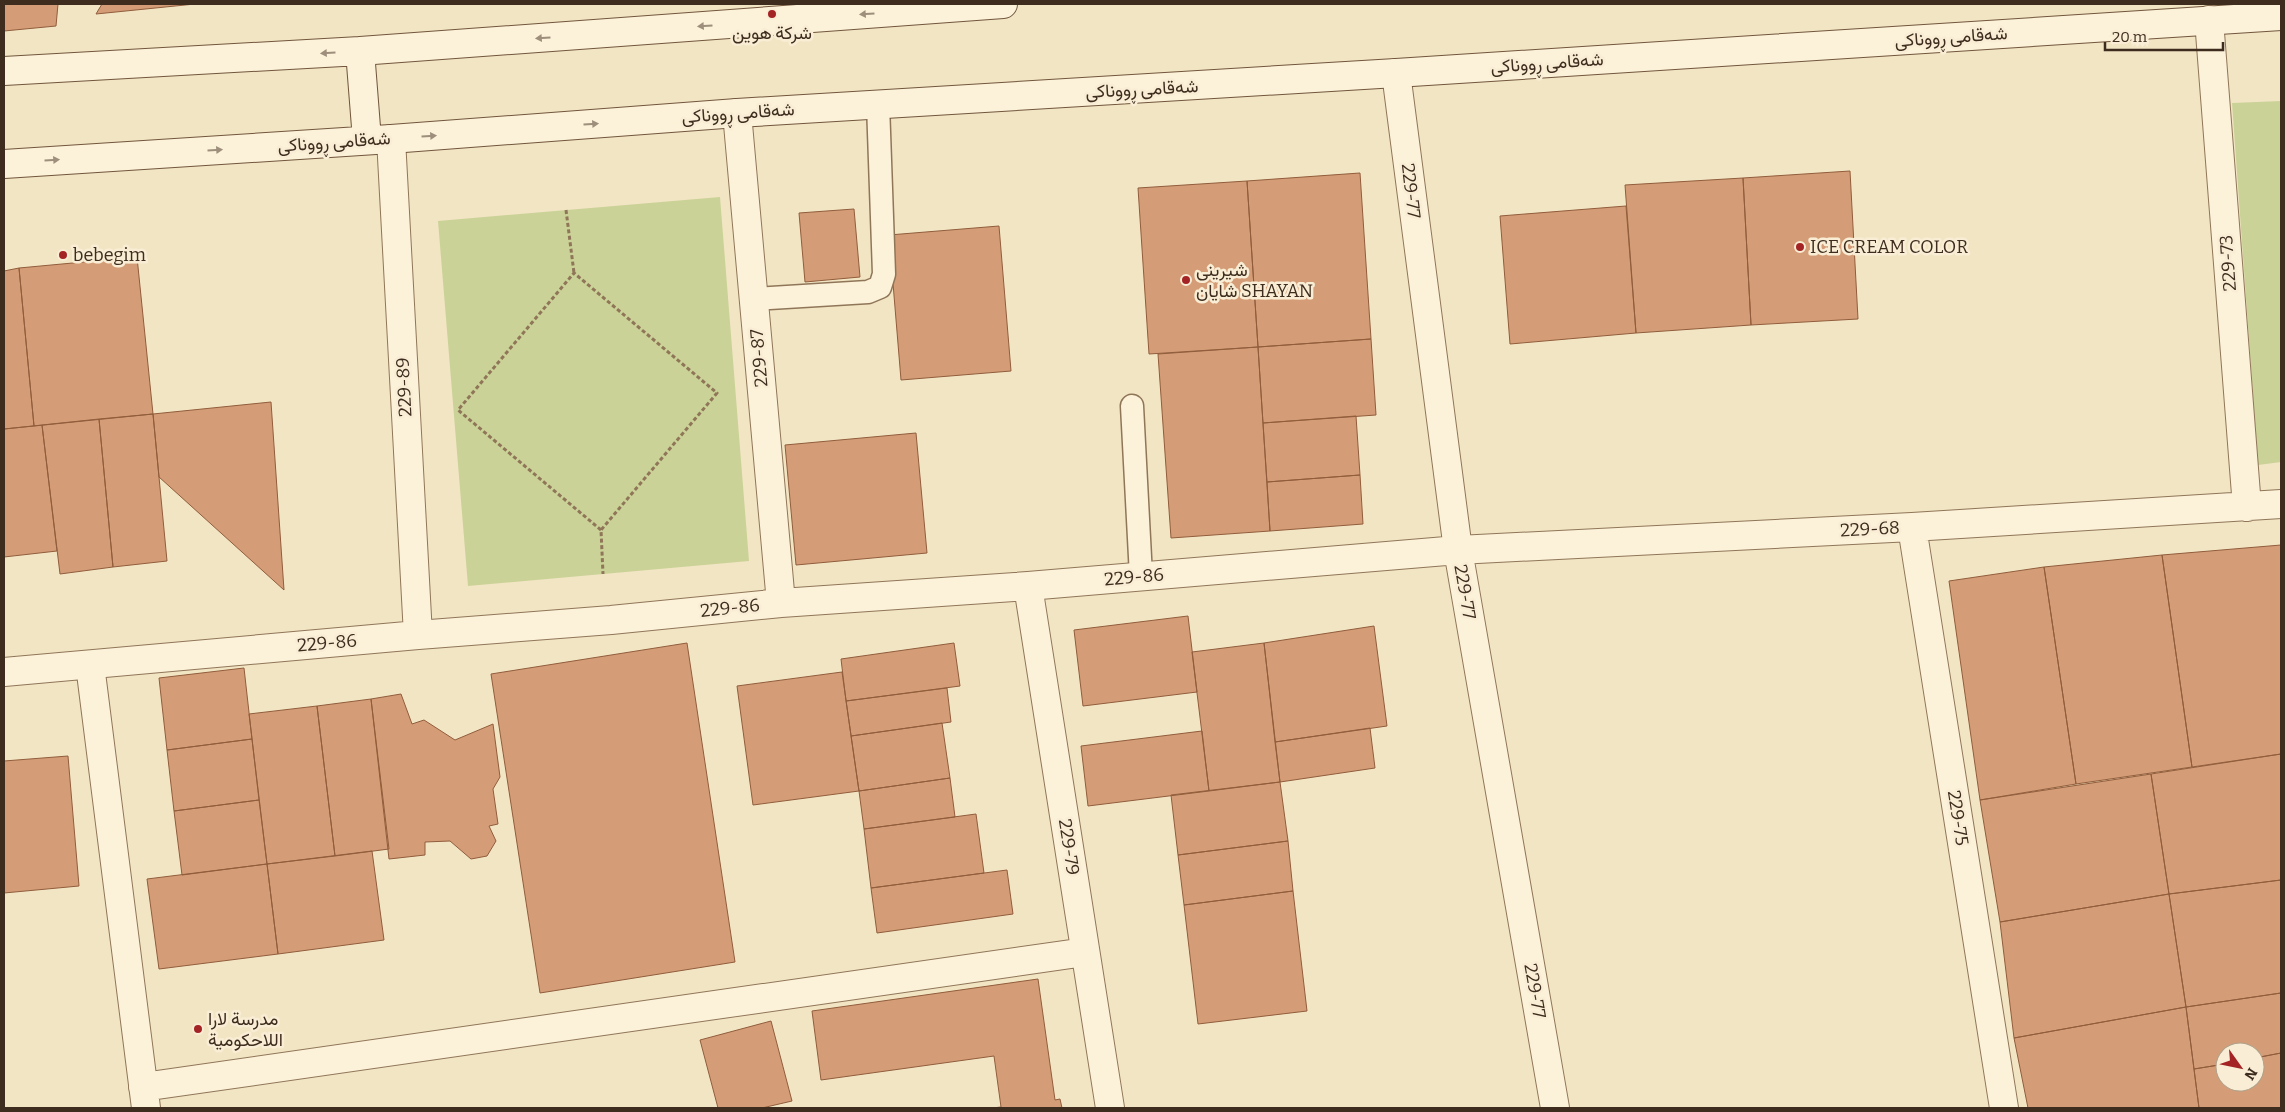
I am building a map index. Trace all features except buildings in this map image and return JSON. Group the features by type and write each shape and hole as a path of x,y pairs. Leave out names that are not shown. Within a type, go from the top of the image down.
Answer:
{"street":[{"path":"4,71 360,51 1003,4"},
{"name":"شەقامی ڕووناکی","path":"4,164 737,113 2281,16"},
{"name":"229-73","path":"2209,20 2247,507"},
{"name":"229-89","path":"360,51 379,139 418,635"},
{"name":"229-77","path":"1396,73 1458,550 1555,1108"},
{"name":"229-87","path":"737,113 781,603"},
{"name":"229-68","path":"1458,550 1912,527 2281,504"},
{"name":"229-75","path":"1912,527 2004,1108"},
{"name":"229-86","path":"4,672 418,635 611,620 781,603 1028,586 1458,550"},
{"name":"229-79","path":"1028,586 1110,1108"},
{"path":"90,665 144,1098 1085,952"}],"lane":[{"path":"754,299 868,292 880,287 884,274 878,104"},
{"path":"1132,406 1142,576"}],"path":[{"path":"566,210 574,273 717,393 601,530 602,574"},
{"path":"574,273 458,410 601,530"}],"green space":[{"path":"2281,101 2281,462 2258,465 2232,103"},
{"path":"720,197 749,561 468,586 438,221"}],"place":[{"name":"شركة هوين","path":"772,14"},
{"name":"ICE CREAM COLOR","path":"1800,247"},
{"name":"bebegim","path":"63,255"},
{"name":"شيرينى شايان SHAYAN","path":"1186,280"},
{"name":"مدرسة لارا اللاحكومية","path":"198,1029"}]}
